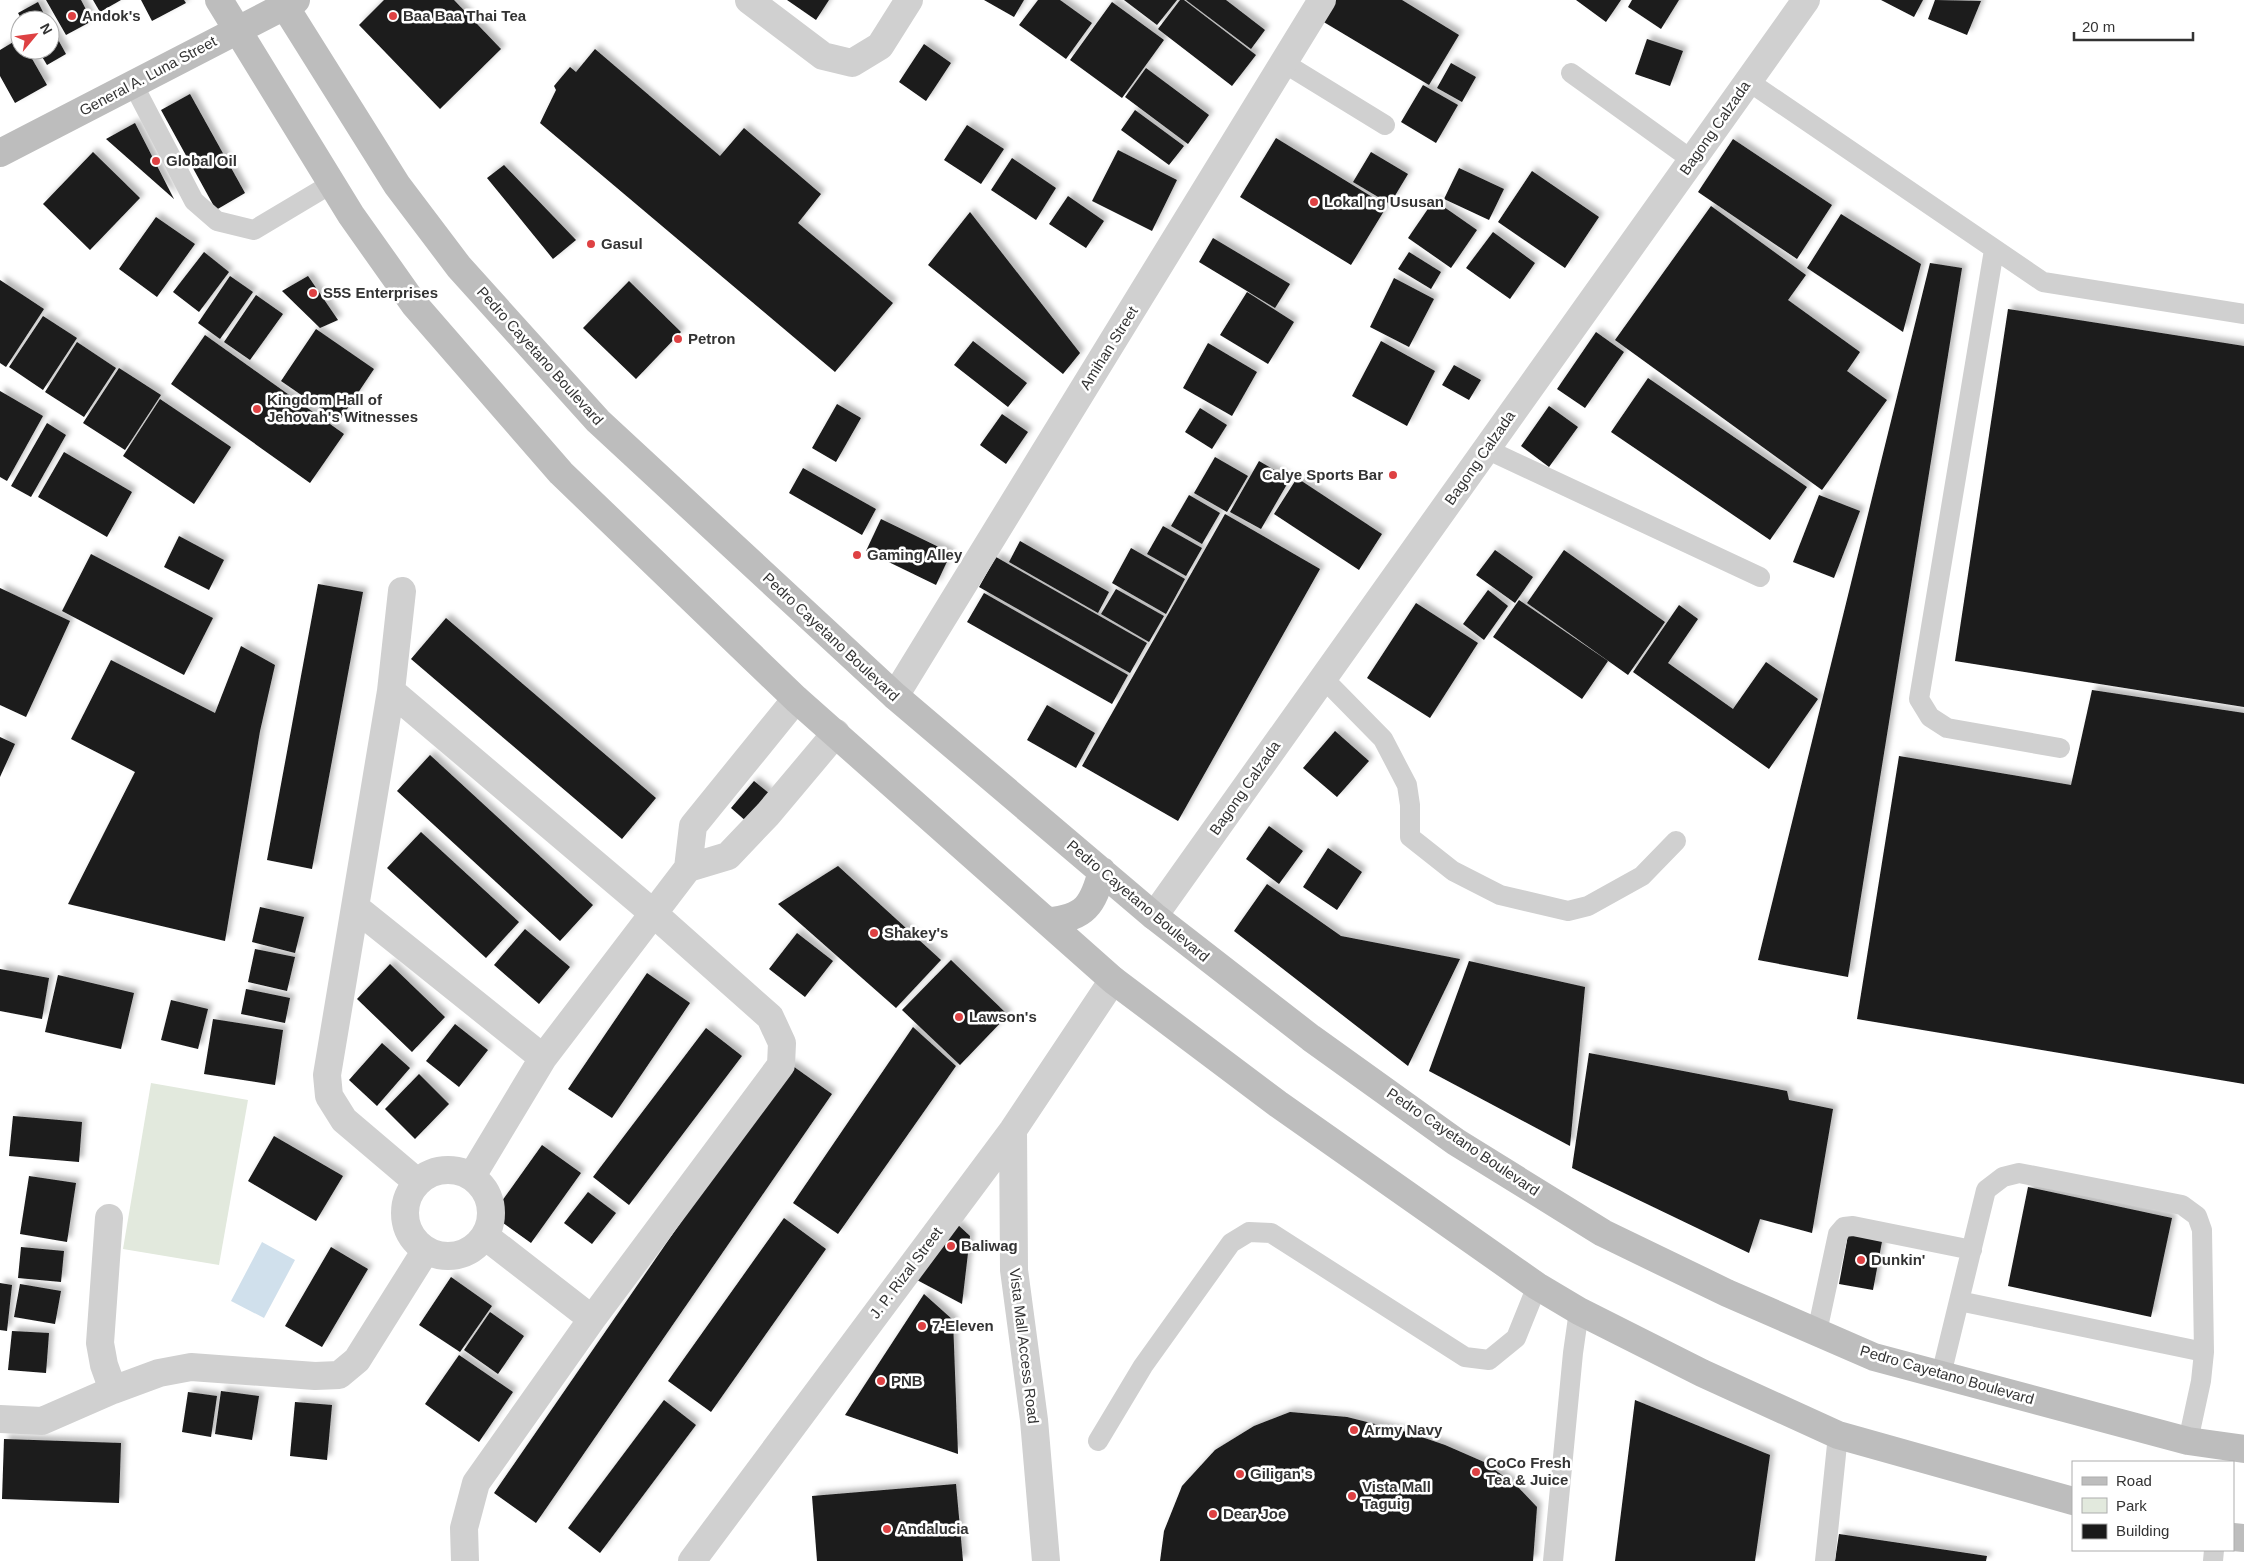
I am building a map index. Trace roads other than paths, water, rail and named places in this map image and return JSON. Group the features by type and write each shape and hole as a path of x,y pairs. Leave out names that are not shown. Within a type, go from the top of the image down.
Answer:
{"main road":[{"path":"219,0 331,184 414,304 561,473 796,698 1049,921 1112,980 1278,1104 1537,1286 1579,1311 1702,1373 1838,1435 2072,1501"},
{"name":"General A. Luna Street","path":"0,153 238,30 287,2"},
{"name":"Pedro Cayetano Boulevard","path":"287,2 397,185 459,267 598,421 895,696 1154,916 1311,1038 1464,1147 1603,1233 1727,1293 1874,1357 2188,1442 2244,1449"},
{"path":"1049,921 1066,920 1081,912 1095,897 1102,871"}],"street":[{"path":"749,0 823,56 852,63 880,46 909,0"},
{"name":"Amihan Street","path":"895,696 1322,0"},
{"name":"Bagong Calzada","path":"1154,916 1806,0"},
{"path":"402,591 390,691 356,908 327,1075 329,1096 344,1120 417,1182"},
{"path":"390,691 653,913 770,1017 782,1043 781,1065 592,1319 476,1483 464,1528 465,1561"},
{"path":"472,1176 543,1058 688,868 693,826 796,698"},
{"path":"688,868 728,856 768,814 836,733"},
{"path":"356,908 543,1058"},
{"name":"J. P. Rizal Street","path":"692,1561 1013,1130 1112,980"},
{"name":"Vista Mall Access Road","path":"1013,1130 1014,1270 1034,1420 1046,1561"},
{"path":"443,1169 458,1170 472,1176 482,1185 488,1197 490,1217 484,1236 476,1246 464,1253 452,1256 438,1255 426,1250 415,1242 408,1230 405,1218 405,1204 417,1182 429,1173 443,1169"},
{"path":"109,1218 100,1343 104,1366 113,1390"},
{"path":"484,1236 592,1319"},
{"path":"0,1419 42,1421 113,1390 159,1373 191,1367 315,1376 339,1375 357,1360 426,1250"}],"lane":[{"path":"1284,63 1385,126"},
{"path":"1571,73 1692,160"},
{"path":"1748,82 2043,282 2244,314"},
{"path":"133,84 194,201 217,221 254,230 331,184"},
{"path":"1994,250 1919,699 1930,716 1947,728 2060,748"},
{"path":"1486,449 1760,577"},
{"path":"1323,678 1383,739 1407,785 1410,805 1410,836 1453,870 1500,895 1568,910 1588,906 1642,876 1676,841"},
{"path":"1941,1375 1986,1190 2003,1177 2020,1173 2182,1205 2196,1216 2202,1230 2204,1352 2201,1381 2188,1442"},
{"path":"1817,1332 1838,1234 1844,1227 1853,1226 1972,1250"},
{"path":"1098,1441 1143,1366 1220,1258 1232,1243 1249,1232 1271,1233 1465,1357 1489,1360 1516,1338 1537,1286"},
{"path":"1959,1301 2204,1352"},
{"path":"1553,1561 1573,1353 1579,1311"},
{"path":"1825,1561 1838,1435"}],"water":[{"path":"262,1242 295,1260 264,1318 231,1301"}],"place":[{"name":"Andok's","path":"72,16"},
{"name":"Baa Baa Thai Tea","path":"393,16"},
{"name":"Global Oil","path":"156,161"},
{"name":"Lokal ng Ususan","path":"1314,202"},
{"name":"Gasul","path":"591,244"},
{"name":"S5S Enterprises","path":"313,293"},
{"name":"Petron","path":"678,339"},
{"name":"Kingdom Hall of Jehovah's Witnesses","path":"257,409"},
{"name":"Calye Sports Bar","path":"1393,475"},
{"name":"Gaming Alley","path":"857,555"},
{"name":"Shakey's","path":"874,933"},
{"name":"Lawson's","path":"959,1017"},
{"name":"Baliwag","path":"951,1246"},
{"name":"Dunkin'","path":"1861,1260"},
{"name":"7-Eleven","path":"922,1326"},
{"name":"PNB","path":"881,1381"},
{"name":"Army Navy","path":"1354,1430"},
{"name":"CoCo Fresh Tea & Juice","path":"1476,1472"},
{"name":"Giligan's","path":"1240,1474"},
{"name":"Vista Mall Taguig","path":"1352,1496"},
{"name":"Dear Joe","path":"1213,1514"},
{"name":"Andalucia","path":"887,1529"}]}
